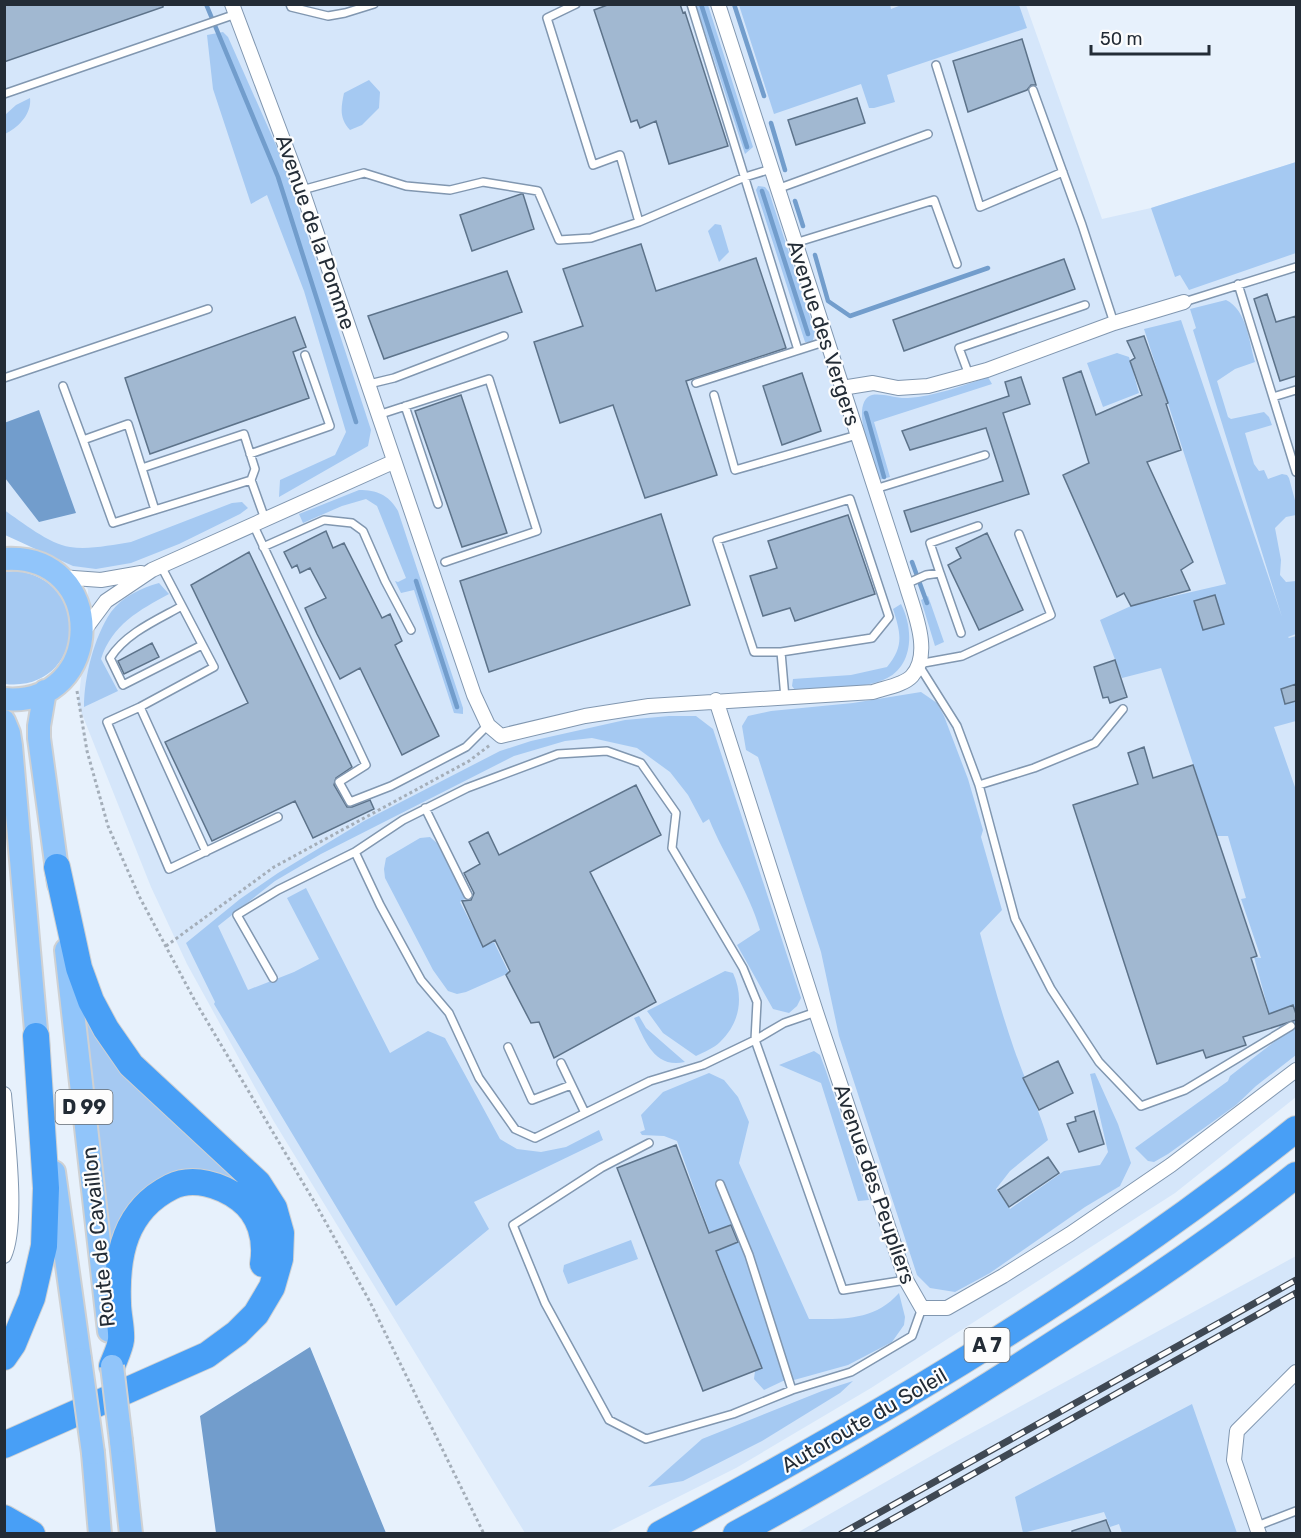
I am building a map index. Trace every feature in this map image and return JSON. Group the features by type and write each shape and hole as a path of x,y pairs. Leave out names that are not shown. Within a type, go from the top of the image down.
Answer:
{"highway":[{"path":"4,1445 207,1355 237,1333 256,1314 272,1287 280,1259 281,1233 274,1208 258,1183 131,1065 106,1029 91,1001 79,968 57,867"},
{"path":"4,1357 13,1344 32,1298 44,1246 46,1188 36,1036"},
{"name":"Autoroute du Soleil","path":"660,1533 790,1464 945,1372 1090,1279 1234,1178 1296,1129"},
{"name":"Autoroute du Soleil","path":"736,1533 816,1490 967,1401 1119,1302 1266,1199 1296,1175"},
{"path":"4,1430 176,1356 237,1314 253,1290 265,1253 263,1234 255,1215 244,1203 231,1193 195,1182 179,1183 149,1200 133,1220 119,1261 114,1351"},
{"path":"4,1518 32,1533"}],"main road":[{"path":"4,699 24,698 45,691 59,682 70,669 81,645 83,632 80,608 72,591 60,577 38,563 7,556"},
{"name":"Route de Cavaillon","path":"45,691 39,738 57,867 114,1351 120,1441 131,1533"},
{"name":"Route de Cavaillon","path":"4,721 11,746 36,1036 93,1453 100,1533"}],"street":[{"name":"Avenue des Vergers","path":"718,4 906,584 922,640 918,664"},
{"name":"Avenue de la Pomme","path":"234,9 302,190 474,695 488,725"},
{"path":"842,388 873,383 898,388 928,386 969,375 1114,323 1184,302"},
{"path":"83,632 106,601 156,568 393,462"},
{"path":"60,577 101,580 156,568"},
{"path":"488,725 501,736 585,716 649,706 716,700 873,692 912,676 918,664"},
{"name":"Avenue des Peupliers","path":"716,700 816,1012 906,1280 922,1308 947,1308 1060,1240 1172,1165 1296,1070"},
{"path":"4,1094 11,1211 7,1249 4,1256"},
{"path":"1258,1530 1234,1460 1237,1431 1296,1372"}],"lane":[{"path":"290,4 291,7 328,16 345,14 374,4"},
{"path":"576,4 547,18 593,165 620,156 639,222"},
{"path":"691,4 798,350"},
{"path":"4,94 234,9"},
{"path":"936,65 980,207 1063,172"},
{"path":"1033,90 1114,323"},
{"path":"777,189 928,134"},
{"path":"302,190 364,173 406,186 450,190 483,182 538,191 559,240 591,238 639,222 745,177 771,169"},
{"path":"795,243 934,200 957,264"},
{"path":"1184,302 1296,267"},
{"path":"1238,284 1296,472"},
{"path":"969,375 959,348 1085,305"},
{"path":"4,378 208,309"},
{"path":"369,384 394,378 504,336"},
{"path":"696,383 827,341"},
{"path":"250,454 330,426 305,355"},
{"path":"378,415 489,379 537,531 445,562"},
{"path":"63,386 112,523 251,480"},
{"path":"1273,397 1296,390"},
{"path":"714,395 735,470 857,435"},
{"path":"405,406 438,504"},
{"path":"83,440 128,424 155,510"},
{"path":"142,468 244,434 255,469 251,480 263,547 366,765 339,782 350,802 391,786 466,747 488,725"},
{"path":"875,489 985,455"},
{"path":"850,499 889,617 872,638 781,652 754,652 717,540 850,499"},
{"path":"263,547 324,520 352,524 363,531 385,581 411,630"},
{"path":"961,633 930,543 978,526"},
{"path":"1019,534 1052,615 962,656 918,664 957,726 980,786 1016,919 1051,989 1099,1062 1141,1106 1185,1090 1290,1026"},
{"path":"156,568 182,606 214,667 107,722 169,868 278,817"},
{"path":"906,584 926,575 940,573"},
{"path":"182,606 130,636 117,648 110,658 123,685 202,645"},
{"path":"781,652 785,698"},
{"path":"140,707 206,852"},
{"path":"980,786 1034,768 1095,743 1123,709"},
{"path":"273,978 237,915 278,890 355,852 380,834 425,808 467,788 558,754 607,751 641,763 676,813 672,848 743,968 757,1002 754,1040 843,1290 906,1280"},
{"path":"425,808 468,895"},
{"path":"355,852 380,904 422,980 449,1013 479,1078 515,1129 535,1137 650,1081 703,1065 784,1023 816,1012"},
{"path":"508,1047 532,1100 571,1085"},
{"path":"561,1063 585,1113"},
{"path":"649,1143 601,1168 513,1225 545,1303 609,1420 646,1439 733,1414 792,1390 850,1372 912,1336 922,1308"},
{"path":"720,1184 749,1255 792,1390"},
{"path":"1258,1530 1296,1511"}],"path":[{"path":"78,693 87,751 108,825 139,896 195,1001 315,1203 370,1302 484,1533"},
{"path":"166,946 274,867 469,761 501,736"}],"shaded area":[{"path":"890,4 891,9 904,4 1019,5 1027,28 887,75 895,102 869,108 861,84 774,114 739,5"},
{"path":"5,5 1026,5 1102,219 1151,208 1296,162 1296,1097 1175,1193 871,1388 736,1468 606,1533 525,1533 273,1120 187,964 151,887 78,704 86,636 88,589 66,568 5,532"},
{"path":"696,5 708,5 753,147 745,154"},
{"path":"223,32 228,37 283,161 371,430 368,446 279,497 280,480 335,455 346,432 304,291 267,195 251,204 213,89 207,35"},
{"path":"369,80 380,92 379,108 362,125 350,130 342,113 344,93"},
{"path":"30,98 29,110 23,120 5,134 5,115 16,105"},
{"path":"1296,162 1296,253 1189,290 1180,275 1175,277 1151,208"},
{"path":"758,186 765,187 769,192 815,332 811,342 805,342 756,190"},
{"path":"715,224 721,225 729,252 719,262 708,231"},
{"path":"1226,300 1239,311 1243,319 1255,362 1235,369 1217,381 1228,417 1231,419 1264,412 1269,417 1272,425 1245,433 1254,464 1259,471 1264,470 1268,479 1282,474 1287,475 1296,504 1296,515 1286,517 1275,528 1281,560 1280,575 1286,582 1296,581 1296,634 1288,637 1296,636 1296,721 1274,727 1296,790 1296,1015 1289,1019 1296,1017 1296,1055 1236,1105 1154,1162 1148,1161 1135,1148 1228,1081 1230,1076 1274,1042 1280,1024 1273,1027 1254,957 1261,958 1241,899 1246,898 1228,836 1217,836 1161,668 1122,678 1100,620 1131,606 1226,584 1144,329 1181,320 1282,617 1193,330 1196,328 1190,309"},
{"path":"1117,353 1129,357 1139,393 1103,407 1087,363"},
{"path":"988,377 992,384 874,422 890,477 879,480 862,421 865,400 872,395 918,397"},
{"path":"39,410 76,513 39,522 5,478 4,423"},
{"path":"359,490 382,494 398,511 463,708 463,714 454,713 414,590 401,593 395,581 406,578 377,506 366,499 342,506 303,523 299,514"},
{"path":"242,502 248,508 240,514 179,544 131,563 96,569 73,566 5,535 4,510 53,542 70,547 100,547 131,542 232,503"},
{"path":"16,571 41,579 59,594 68,613 70,634 64,655 51,671 31,682 5,684 5,572"},
{"path":"159,583 169,594 147,606 119,628 101,659 118,691 84,707 91,658 111,612 132,594"},
{"path":"928,596 944,642 935,646 921,600"},
{"path":"901,604 908,625 908,647 901,667 893,674 866,685 795,690 792,686 793,679 851,675 887,667 896,653 899,640 893,609"},
{"path":"921,692 937,703 944,716 968,779 983,830 981,837 1002,910 980,933 1009,1035 1048,1140 1010,1171 996,1189 1010,1209 1064,1171 1100,1165 1108,1152 1090,1074 1095,1073 1118,1124 1131,1163 1120,1186 1085,1207 990,1273 955,1292 930,1288 917,1275 839,1036 821,952 758,757 746,750 742,726 748,716 771,711 853,703"},
{"path":"696,716 713,729 801,998 797,1006 789,1013 773,1009 737,945 760,930 750,901 709,819 703,823 688,795 670,772 637,748 592,738 565,741 514,756 321,854 275,881 218,926 248,990 294,972 319,959 287,898 306,888 390,1053 428,1031 445,1038 500,1139 517,1149 541,1152 566,1147 599,1130 603,1140 474,1202 489,1229 396,1306 214,1004 186,943 240,899 278,873 364,821 500,751 531,741 625,720"},
{"path":"430,837 437,843 466,898 460,902 483,946 494,942 509,973 457,994 448,991 433,970 385,878 386,858 420,838"},
{"path":"725,971 733,973 736,982 739,1000 736,1018 727,1035 720,1042 696,1056 663,1033 647,1011"},
{"path":"80,1004 256,1199 164,1177 143,1192 124,1216 111,1250"},
{"path":"639,1016 646,1028 685,1062 666,1061 652,1051 634,1018"},
{"path":"814,1051 820,1055 826,1071 869,1200 858,1201 821,1083 779,1065"},
{"path":"709,1073 724,1080 738,1097 749,1122 739,1163 809,1319 846,1318 869,1314 899,1293 905,1317 904,1325 892,1342 848,1365 783,1381 764,1390 754,1379 755,1371 762,1368 677,1141 664,1136 642,1135 640,1132 645,1130 641,1115 663,1092"},
{"path":"631,1240 638,1259 568,1284 563,1271 564,1265"},
{"path":"1296,1256 1296,1533 795,1534 957,1441"},
{"path":"310,1347 386,1533 216,1533 200,1416"},
{"path":"853,1381 840,1393 762,1441 683,1481 648,1487 702,1439"},
{"path":"1192,1404 1237,1533 1122,1533 1119,1524 1110,1527 1104,1512 1023,1533 1015,1497"}],"building":[{"path":"4,4 163,4 163,7 4,62"},
{"path":"610,4 680,4 683,13 685,12 728,146 669,164 656,121 640,128 637,120 631,122 594,10"},
{"path":"1022,39 1036,85 1031,85 1027,90 968,112 953,61"},
{"path":"857,98 865,123 796,145 788,120"},
{"path":"523,194 534,229 472,251 460,215"},
{"path":"641,244 656,291 756,258 786,348 686,381 717,475 645,498 613,405 560,423 534,342 583,326 563,269"},
{"path":"1064,259 1075,289 904,351 893,320"},
{"path":"507,271 522,312 384,359 368,316"},
{"path":"1267,294 1276,322 1296,316 1296,376 1280,381 1254,299"},
{"path":"295,317 306,347 293,352 309,398 150,454 125,378"},
{"path":"1144,336 1168,403 1166,404 1181,450 1147,462 1193,562 1181,570 1190,590 1131,606 1124,593 1117,597 1063,475 1089,463 1063,378 1081,371 1096,415 1142,395 1130,361 1135,358 1127,341"},
{"path":"802,373 821,431 782,445 763,386"},
{"path":"1021,377 1030,404 1003,413 1029,494 911,532 904,511 1003,481 986,428 910,450 902,431 1009,396 1005,382"},
{"path":"461,395 507,533 462,547 415,411"},
{"path":"661,514 690,605 489,672 460,581"},
{"path":"848,515 875,594 795,621 790,608 763,616 750,576 777,568 768,541"},
{"path":"326,531 333,548 344,543 382,618 390,614 402,641 395,645 439,736 402,755 360,668 340,679 305,608 326,598 310,568 300,573 297,565 292,568 284,552"},
{"path":"987,533 1023,610 979,630 948,565 961,558 956,548"},
{"path":"249,552 352,767 336,778 334,785 347,807 370,800 374,809 313,838 295,801 212,841 165,742 248,703 191,585"},
{"path":"1215,595 1224,624 1203,630 1194,601"},
{"path":"152,643 159,657 124,674 118,661"},
{"path":"1115,660 1127,697 1110,703 1108,697 1103,698 1094,667"},
{"path":"1296,684 1296,701 1285,704 1281,689"},
{"path":"1144,747 1153,778 1193,765 1257,956 1251,958 1269,1014 1293,1005 1296,1014 1296,1020 1243,1037 1246,1045 1206,1058 1203,1050 1157,1064 1073,805 1138,784 1128,753"},
{"path":"636,785 661,835 590,872 656,1002 554,1058 539,1022 531,1023 506,975 510,971 495,940 483,947 462,901 471,900 474,893 464,873 480,864 469,842 488,832 499,855"},
{"path":"1058,1061 1073,1093 1039,1110 1023,1078"},
{"path":"1094,1111 1104,1144 1079,1152 1067,1124 1076,1121 1075,1117"},
{"path":"676,1145 709,1233 731,1225 738,1242 716,1251 762,1368 703,1391 617,1168"},
{"path":"1048,1157 1059,1173 1009,1207 998,1190"},
{"path":"1106,1520 1111,1533 1072,1533 1072,1531"}],"waterway":[{"path":"206,4 278,177 356,422"},
{"path":"701,4 747,147"},
{"path":"734,4 764,96"},
{"path":"771,123 785,170"},
{"path":"762,191 808,334"},
{"path":"795,201 803,226"},
{"path":"815,255 828,301 850,316 988,268"},
{"path":"866,413 884,477"},
{"path":"912,562 927,603"},
{"path":"416,581 457,707"}],"railway":[{"path":"841,1534 1296,1280"},
{"path":"866,1534 1296,1293"}]}
